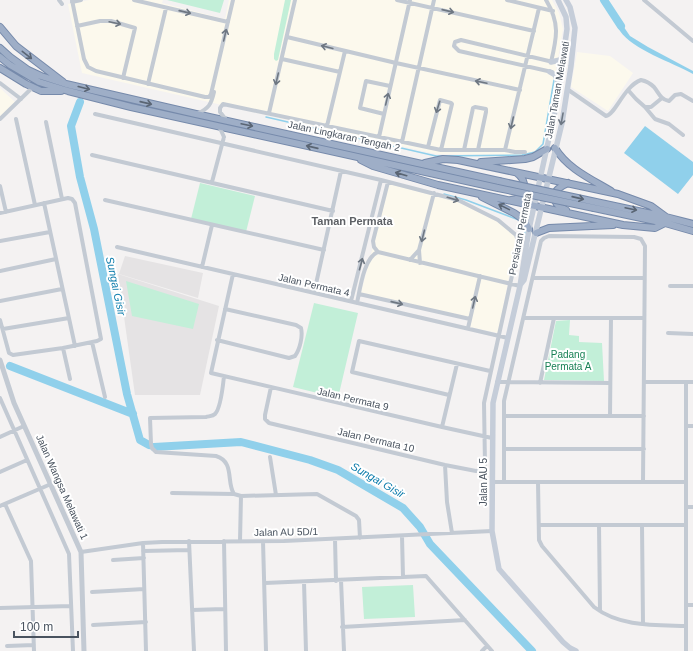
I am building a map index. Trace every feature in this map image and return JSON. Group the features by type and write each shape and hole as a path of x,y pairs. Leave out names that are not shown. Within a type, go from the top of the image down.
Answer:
{"highway":[{"path":"1,29 24,53 66,84"},
{"name":"Jalan Lingkaran Tengah 2","path":"0,48 28,70 66,84 499,181 595,205 665,220 693,224"},
{"name":"Jalan Lingkaran Tengah 2","path":"0,57 25,75 39,82 68,91 498,188 595,205"},
{"path":"0,68 41,91 68,91"},
{"path":"555,148 560,156 580,173 618,194"},
{"path":"472,162 525,159 533,157 547,149"},
{"path":"350,155 373,166 438,185 623,225 655,228 665,220 651,206 618,194 472,162 443,159 423,164"},
{"path":"507,200 515,200 520,197 525,187 522,177 513,171"},
{"path":"568,183 556,191 554,196 555,201 560,207 575,214"},
{"path":"472,192 514,212 524,220 529,229"},
{"name":"Jalan Lingkaran Tengah 2","path":"665,220 693,231"},
{"path":"536,233 549,228 623,225"}],"main road":[{"name":"Jalan Taman Melawati","path":"540,177 559,86 568,28 566,17 558,0"},
{"name":"Jalan Taman Melawati","path":"541,207 562,122 570,75 575,28 570,7 566,0"},
{"path":"551,62 560,60 564,57"},
{"path":"550,72 555,75 559,86"},
{"name":"Persiaran Permata","path":"520,286 529,229 540,177"},
{"name":"Persiaran Permata","path":"520,286 524,280 541,207"},
{"name":"Jalan AU 5","path":"520,286 493,403 492,531 499,568 564,642 576,651"}],"street":[{"path":"82,0 72,1 84,59 88,67 96,71 123,78 207,97"},
{"path":"134,0 228,22"},
{"path":"209,105 207,97 217,70 233,0"},
{"path":"269,113 295,0"},
{"path":"397,0 409,1 433,8 534,31"},
{"path":"402,142 434,0"},
{"path":"507,0 553,11"},
{"path":"546,0 553,11 556,23 556,42 551,62"},
{"path":"644,0 693,42"},
{"path":"379,137 409,1"},
{"path":"148,84 166,8"},
{"path":"505,150 539,8"},
{"path":"77,26 100,21 111,21 135,28 123,78"},
{"path":"287,37 520,90"},
{"path":"570,75 550,72 459,51 454,46 455,42 461,40 571,66"},
{"path":"328,126 345,51"},
{"path":"282,59 340,72"},
{"path":"196,114 207,109 209,105 216,83 217,70"},
{"path":"567,89 606,116 610,116 618,101 628,90 641,80 648,82 662,98 669,101 675,95 680,94 693,101"},
{"path":"384,114 360,108 366,81 390,86"},
{"path":"0,83 21,99"},
{"path":"0,119 32,87"},
{"path":"628,90 655,119 669,124 683,135"},
{"path":"645,107 651,107 662,98"},
{"path":"428,147 440,100 451,102 452,104 441,150"},
{"path":"227,121 220,112 220,108 223,104 441,150 505,150 525,152"},
{"path":"464,150 473,108 475,107 486,109 478,150"},
{"path":"95,114 434,193 419,250 420,263"},
{"path":"16,119 35,205"},
{"path":"46,122 62,199"},
{"path":"219,126 224,137"},
{"path":"212,182 224,137 232,129"},
{"path":"92,155 333,211"},
{"path":"314,293 341,171"},
{"path":"351,301 382,180"},
{"path":"388,182 373,241 374,247 378,252 520,286"},
{"path":"0,186 6,212"},
{"name":"Persiaran Permata","path":"434,193 458,200 498,220 516,234 518,240 484,403 484,436"},
{"path":"0,213 62,199 72,199 75,203 101,338 75,346 13,355 9,353 0,320"},
{"path":"105,200 324,250"},
{"path":"44,203 75,346"},
{"path":"202,267 212,225"},
{"path":"0,241 50,232"},
{"path":"504,482 504,401 541,240 549,236 634,237 641,239 645,246 643,482"},
{"name":"Jalan Permata 4","path":"117,247 508,338"},
{"path":"410,260 419,250"},
{"path":"357,303 368,261 378,252"},
{"path":"0,271 56,259"},
{"path":"225,309 296,325 301,328 302,333 298,353 290,358 218,340 225,309 233,274"},
{"path":"468,328 480,276"},
{"path":"533,278 644,278"},
{"path":"670,286 693,286"},
{"path":"0,301 62,289"},
{"path":"359,294 470,319"},
{"path":"3,329 69,318"},
{"path":"524,318 644,318"},
{"path":"540,383 554,318"},
{"path":"610,416 611,318"},
{"path":"668,333 693,334"},
{"name":"Jalan Permata 9","path":"218,340 210,373 442,428 492,438"},
{"path":"449,395 352,372 359,341 490,371"},
{"path":"92,342 105,397"},
{"path":"63,348 70,380"},
{"name":"Jalan Wangsa Melawati 1","path":"0,360 14,403 81,552 84,651"},
{"path":"442,428 457,364"},
{"path":"224,376 219,406 214,415 206,417 150,418 151,444 154,451 160,453 216,456 222,458 225,460 234,494"},
{"path":"497,382 610,383"},
{"path":"644,382 693,382"},
{"path":"686,382 686,651"},
{"name":"Jalan Permata 10","path":"271,388 265,415 265,419 269,423 476,471 483,470 485,465 484,436"},
{"path":"0,398 69,554 73,651"},
{"path":"504,416 644,416"},
{"path":"0,437 24,426"},
{"path":"686,426 693,426"},
{"path":"504,449 644,449"},
{"path":"270,458 276,495"},
{"path":"0,472 27,460"},
{"path":"445,464 447,502 452,533"},
{"path":"492,482 686,482"},
{"path":"538,482 539,540 542,546 594,607 622,621 643,624 686,626"},
{"path":"0,506 51,484"},
{"path":"172,493 234,494 241,496 317,494 356,516 359,520 360,538"},
{"path":"240,541 241,496"},
{"path":"5,504 31,562 34,651"},
{"path":"686,506 693,506"},
{"path":"539,525 686,525"},
{"path":"599,525 600,611"},
{"path":"642,525 643,624"},
{"name":"Jalan AU 5D/1","path":"81,552 143,543 335,539 492,531"},
{"path":"402,536 403,577"},
{"path":"335,539 344,651"},
{"path":"189,541 194,651"},
{"path":"224,541 224,609 226,651"},
{"path":"263,541 266,651"},
{"path":"143,543 146,651"},
{"path":"143,551 189,550"},
{"path":"113,560 144,558"},
{"path":"686,562 693,562"},
{"path":"265,583 426,576 492,651"},
{"path":"304,582 306,651"},
{"path":"92,592 144,589"},
{"path":"686,605 693,605"},
{"path":"0,608 72,606"},
{"path":"192,610 224,609"},
{"path":"342,627 465,620"},
{"path":"93,625 146,622"},
{"path":"7,646 34,645"},
{"path":"482,651 487,646"}],"shaded area":[{"path":"89,0 163,0 162,3 225,19 229,0 552,0 559,13 563,29 544,142 532,155 436,154 82,73 68,4"},
{"path":"577,52 610,56 633,73 608,111 571,87"},
{"path":"0,88 15,102 0,117"},
{"path":"389,184 458,202 496,221 515,236 516,241 498,333 470,327 472,319 361,293"},
{"path":"125,256 203,273 198,298 119,274"},
{"path":"118,274 219,306 200,395 135,395"}],"green space":[{"path":"167,0 224,0 220,13"},
{"path":"285,0 291,0 278,60 276,61 274,59 274,54"},
{"path":"200,183 255,196 246,232 191,219"},
{"path":"126,281 199,304 193,329 132,316"},
{"path":"314,303 358,313 338,398 293,387"},
{"name":"Padang Permata A","path":"570,320 569,335 579,336 579,342 602,343 604,381 544,380 556,321"},
{"path":"413,585 415,617 364,619 362,587"}],"water":[{"path":"617,17 630,36 693,71 693,74 643,50 626,38 619,30 614,19"},
{"path":"645,126 693,162 693,175 678,194 624,153"}],"waterway":[{"path":"604,0 621,26"},
{"path":"266,117 436,156 522,155 535,152 543,144 554,80"},
{"name":"Sungai Gisir","path":"80,102 71,126 80,177 94,229 127,394 140,440 149,445"},
{"path":"444,194 466,200 519,220 524,225 525,234"},
{"path":"10,366 133,414"},
{"name":"Sungai Gisir","path":"154,447 241,442 310,460 338,470 403,508 420,527 430,544 532,651"}],"district":[{"name":"Taman Permata","path":"352,221"}]}
